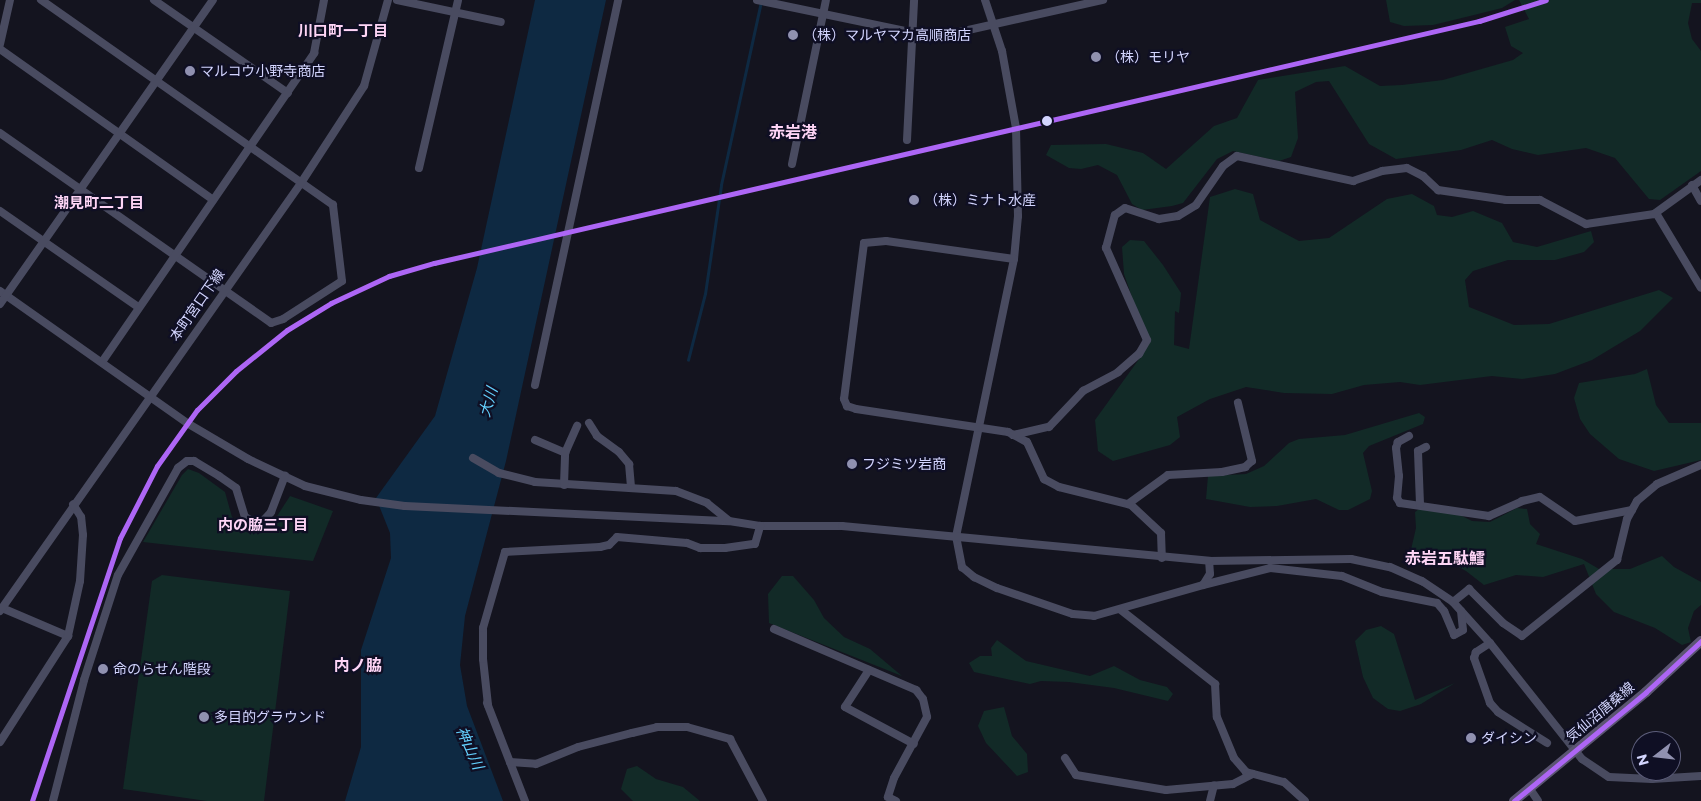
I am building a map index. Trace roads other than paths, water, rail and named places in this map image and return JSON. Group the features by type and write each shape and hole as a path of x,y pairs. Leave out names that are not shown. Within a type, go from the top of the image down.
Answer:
{"main road":[{"name":"気仙沼唐桑線","path":"1514,801 1576,751 1701,641"}],"street":[{"path":"0,44 10,0"},
{"path":"0,133 271,323 283,319 342,281 333,206 41,0"},
{"path":"154,0 288,93"},
{"path":"0,304 3,293 44,240 213,0"},
{"path":"102,362 314,53 324,0"},
{"name":"本町宮口下線","path":"1,609 223,289 301,183 364,86 388,0"},
{"path":"397,0 500,22"},
{"path":"419,168 458,0"},
{"path":"536,385 618,0"},
{"path":"758,0 913,33 946,35 1103,0"},
{"path":"792,164 826,0"},
{"path":"907,140 914,0"},
{"path":"986,0 994,25 1016,128 1019,190 1014,259 956,536 962,567 974,577 997,588 1073,614 1094,616 1270,568 1342,576 1386,594 1436,603 1444,611 1454,635 1463,630 1461,610"},
{"path":"0,49 213,200"},
{"path":"1014,435 1049,427 1083,391 1118,372 1139,354 1147,340 1106,248 1115,215 1125,208 1159,219 1178,216 1196,205 1223,166 1237,156 1353,181 1382,172 1407,168 1423,176 1438,190 1506,200 1540,200 1586,224 1656,213 1701,180"},
{"path":"1692,185 1701,201"},
{"path":"0,211 138,307"},
{"path":"1656,213 1701,288"},
{"path":"1014,259 886,241 864,243 844,384 844,399 847,406 980,426 1014,435 1027,442 1044,479 1059,486 1128,504 1161,533 1162,558"},
{"path":"3,293 149,395 248,459 305,486 361,500 516,511 729,521 760,526 842,526 1209,562 1351,559 1390,567 1422,580 1453,602 1490,643 1582,759 1609,776 1652,779 1701,776"},
{"path":"1128,504 1168,475 1222,472 1245,467 1252,461 1238,403"},
{"path":"589,423 597,436 619,452 629,464 631,488"},
{"path":"564,485 565,453 577,426"},
{"path":"1409,436 1398,442 1396,448 1400,476 1397,498 1400,503 1420,504 1490,516 1522,501 1540,497 1575,521 1632,510"},
{"path":"535,440 565,453"},
{"path":"1420,504 1418,451 1426,446"},
{"path":"473,458 499,473 564,485 676,491 707,503 729,521"},
{"path":"53,801 84,680 118,575 178,468 187,461 194,461 236,488 245,517 254,522 264,520 271,512 285,476"},
{"path":"1453,602 1469,589 1503,623 1522,636 1617,560 1632,510 1657,484 1701,465"},
{"path":"0,742 68,636 80,581 83,535 81,518 73,504"},
{"path":"524,801 488,704 482,659 483,628 506,552 600,547 609,545 617,537 687,543 700,548 725,548 755,544 759,537 760,526"},
{"path":"1203,585 1210,574 1209,562"},
{"path":"1,609 68,636"},
{"path":"1121,610 1215,684 1217,718 1234,758 1246,772 1284,782 1305,801"},
{"path":"774,629 916,690 923,699 927,717 894,778 888,800"},
{"path":"1490,643 1476,652 1474,658 1490,703 1498,712 1547,743"},
{"path":"870,670 845,707 914,744"},
{"path":"510,762 536,764 578,747 632,733 657,727 687,727 730,739 763,801"},
{"path":"1066,758 1076,775 1166,790 1233,784 1254,774"},
{"path":"1210,801 1214,785"},
{"path":"1530,789 1538,801"}],"water":[{"path":"535,0 606,0 506,461 465,616 460,665 467,706 503,801 345,801 361,747 361,650 391,558 390,533 376,498 435,416 477,268"}],"waterway":[{"path":"688,360 705,294 721,185 761,2"}],"place":[{"name":"（株）マルヤマカ高順商店","path":"793,35"},
{"name":"（株）モリヤ","path":"1096,57"},
{"name":"マルコウ小野寺商店","path":"190,71"},
{"name":"（株）ミナト水産","path":"914,200"},
{"name":"フジミツ岩商","path":"852,464"},
{"name":"命のらせん階段","path":"103,669"},
{"name":"多目的グラウンド","path":"204,717"},
{"name":"ダイシン","path":"1471,738"}],"district":[{"name":"川口町一丁目","path":"343,31"},
{"name":"赤岩港","path":"793,133"},
{"name":"潮見町二丁目","path":"99,203"},
{"name":"内の脇三丁目","path":"263,525"},
{"name":"赤岩五駄鱈","path":"1445,559"},
{"name":"内ノ脇","path":"358,666"}],"water label":[{"name":"大川","path":"488,402"},
{"name":"神山川","path":"470,748"}]}
